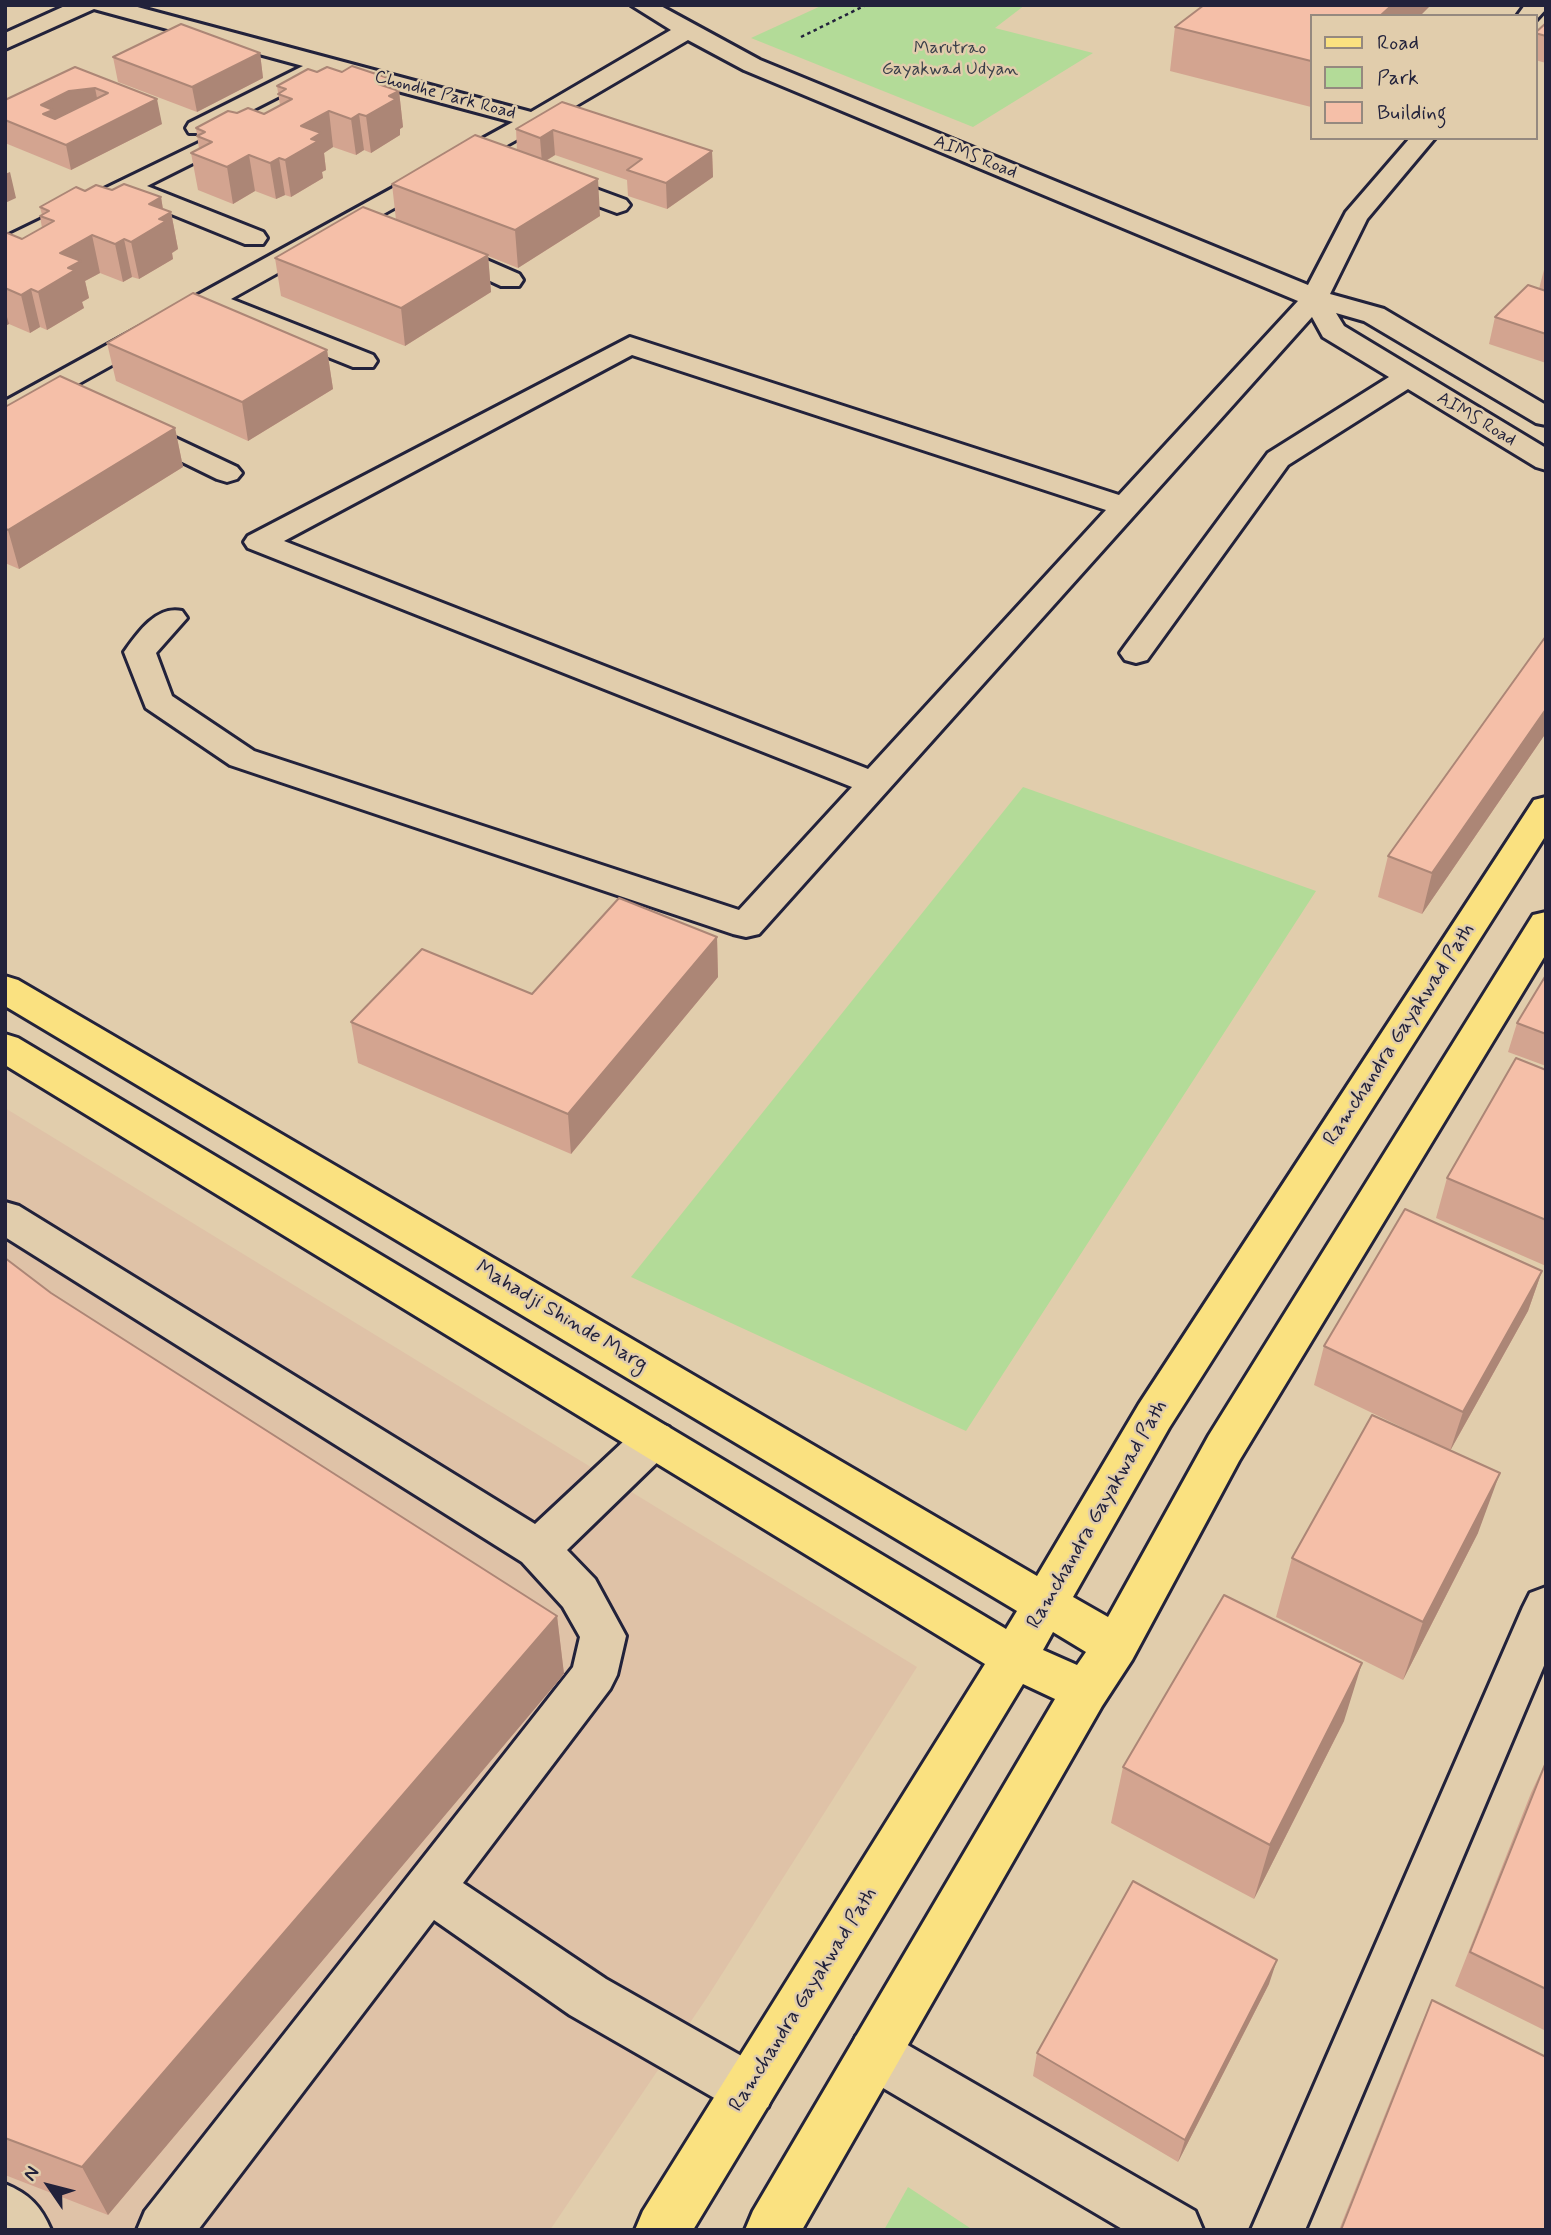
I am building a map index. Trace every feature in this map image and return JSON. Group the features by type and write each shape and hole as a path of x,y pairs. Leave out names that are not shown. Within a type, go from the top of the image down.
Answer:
{"main road":[{"name":"Ramchandra Gayakwad Path","path":"662,2230 1014,1658 1154,1416 1546,808"},
{"path":"772,2230 1085,1692 1116,1646 1224,1448 1546,924"},
{"name":"Mahadji Shinde Marg","path":"5,989 1116,1646"},
{"path":"5,1047 1014,1658 1085,1692"}],"street":[{"path":"5,42 86,5"},
{"name":"Chondhe Park Road","path":"103,5 534,120 688,30"},
{"name":"AIMS Road","path":"642,5 752,65 1315,298 1374,315 1546,417"},
{"path":"5,225 325,64"},
{"path":"5,247 355,72"},
{"path":"5,413 534,120"},
{"path":"170,618 139,652 158,701 242,758 746,926 1315,298 1355,217 1421,140"},
{"path":"476,152 502,161"},
{"path":"527,171 617,205"},
{"path":"126,187 254,238"},
{"path":"365,214 397,229"},
{"path":"422,240 510,280"},
{"name":"AIMS Road","path":"1315,298 1333,331 1546,461"},
{"path":"210,300 363,361"},
{"path":"874,783 259,542 630,345 1125,507"},
{"path":"1136,653 1278,458 1406,378"},
{"path":"53,387 226,473"},
{"path":"5,1217 538,1549 579,1593 603,1636 594,1675 163,2230"},
{"path":"538,1549 654,1439"},
{"path":"1278,2230 1546,1607"},
{"path":"429,1888 588,1997 749,2089"},
{"path":"874,2054 1175,2230"},
{"path":"5,2211 24,2230"}],"path":[{"path":"795,40 866,5"}],"shaded area":[{"path":"5,1108 917,1667 708,1996 550,2230 5,2230"}],"green space":[{"name":"Marutrao Gayakwad Udyan","path":"823,5 1025,5 995,28 1093,53 973,127 751,38"},
{"path":"1023,787 1316,891 966,1431 631,1277"},
{"path":"908,2187 973,2230 884,2230"}],"building":[{"path":"1204,5 1392,5 1382,14 1310,14 1310,61 1175,27"},
{"path":"1546,23 1546,36 1537,31"},
{"path":"181,24 260,53 192,87 113,57"},
{"path":"352,66 388,78 378,84 399,91 389,96 396,99 366,116 359,114 351,119 329,111 301,126 321,133 311,139 318,141 285,160 279,158 270,163 249,155 227,167 191,153 212,142 197,136 205,132 196,128 228,111 237,113 248,108 264,114 292,99 278,94 286,89 277,86 308,69 317,72 327,67 342,72"},
{"path":"75,67 157,99 66,145 5,120 5,100","holes":["95,88 108,93 55,119 43,114 53,110 41,105 69,91"]},
{"path":"562,102 712,151 666,183 627,170 642,159 553,130 540,138 516,129"},
{"path":"475,135 598,179 515,230 392,184"},
{"path":"124,184 161,197 149,204 171,212 159,219 166,221 131,242 124,239 115,244 92,235 60,253 81,261 68,268 75,270 38,292 31,289 21,295 5,288 5,232 22,239 54,221 40,216 49,211 40,207 76,187 85,191 96,185 112,190"},
{"path":"363,207 488,255 401,308 275,258"},
{"path":"1528,285 1546,291 1546,334 1495,317"},
{"path":"193,293 327,350 242,402 107,343"},
{"path":"60,376 175,428 8,530 5,528 5,407"},
{"path":"1546,636 1546,709 1432,873 1388,856"},
{"path":"619,898 717,937 568,1114 351,1022 422,949 532,994"},
{"path":"1546,975 1546,1034 1517,1023"},
{"path":"1516,1058 1546,1070 1546,1220 1447,1178"},
{"path":"1405,1209 1542,1271 1463,1412 1324,1346"},
{"path":"5,1258 51,1293 557,1616 82,2167 5,2138"},
{"path":"1372,1415 1500,1473 1423,1622 1292,1558"},
{"path":"1224,1595 1362,1663 1270,1845 1123,1767"},
{"path":"1546,1762 1546,1989 1470,1952"},
{"path":"1133,1881 1277,1960 1185,2140 1037,2053"},
{"path":"1432,2000 1546,2057 1546,2230 1341,2230"}]}
